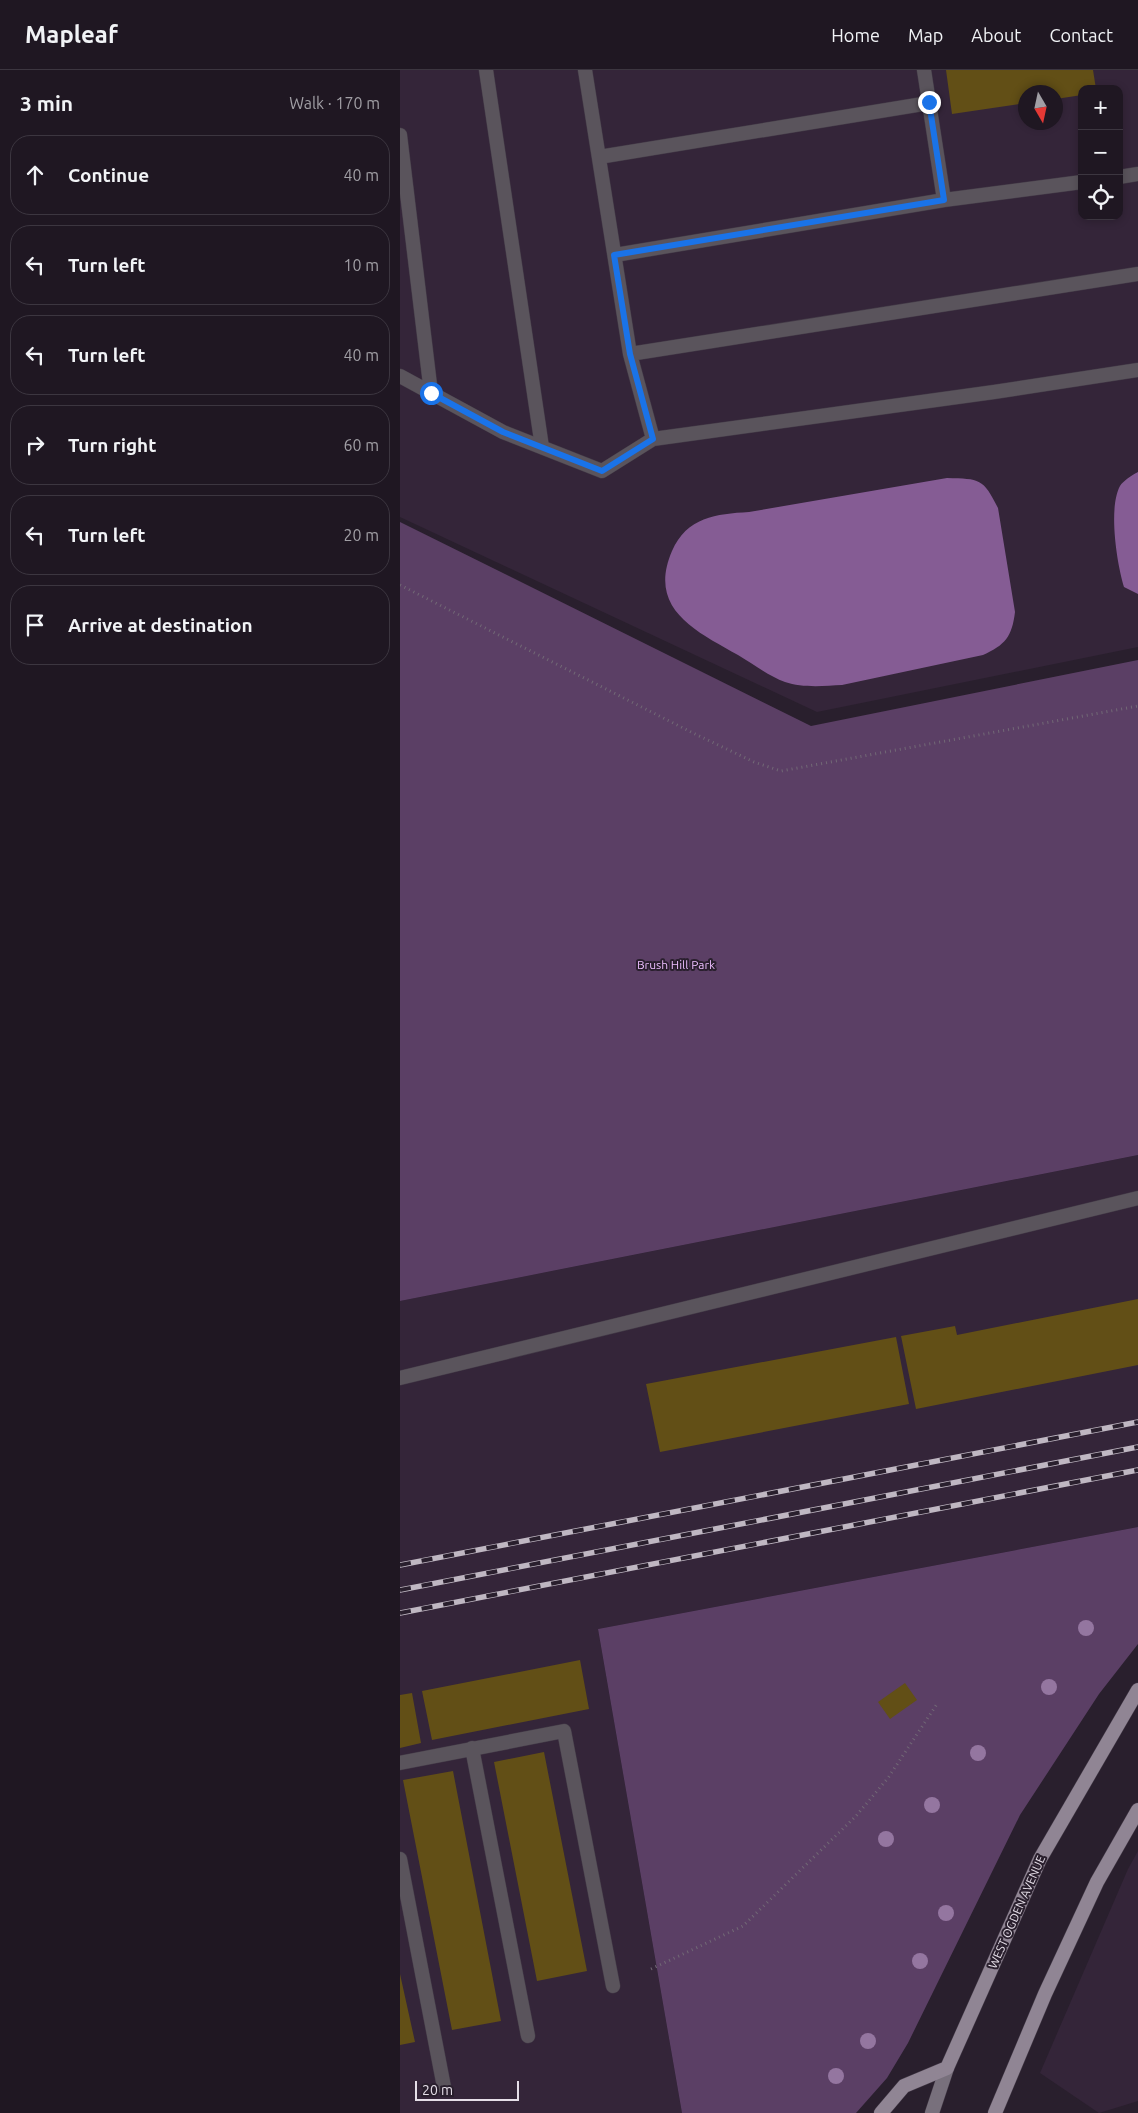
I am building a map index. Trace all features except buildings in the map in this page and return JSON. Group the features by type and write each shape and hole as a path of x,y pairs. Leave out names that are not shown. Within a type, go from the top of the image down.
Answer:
{"main road":[{"name":"WEST OGDEN AVENUE","path":"947,2068 1040,1859 1138,1690"},
{"path":"995,2113 1045,1994 1085,1908 1138,1810"},
{"path":"881,2113 904,2086 947,2068"},
{"path":"932,2113 947,2068"}],"lane":[{"path":"486,70 542,447"},
{"path":"585,70 630,354 653,439"},
{"path":"924,70 944,200"},
{"path":"599,157 929,102"},
{"path":"400,135 431,393"},
{"path":"1123,176 1138,174"},
{"path":"614,255 944,200 1078,183"},
{"path":"630,354 1138,274"},
{"path":"400,376 503,432 602,471 653,439 1138,370"},
{"path":"400,1378 1138,1198"},
{"path":"400,1762 564,1731 613,1986"},
{"path":"472,1748 528,2036"},
{"path":"400,1859 444,2087"}],"path":[{"path":"400,585 684,728 754,762 781,771 1138,706"},
{"path":"651,1969 743,1926 856,1816 888,1778 936,1704"}],"shaded area":[{"path":"400,70 1138,70 1138,647 817,712 400,517"},
{"path":"1138,472 1138,594 1124,587 1116,551 1114,522 1116,496 1120,486"},
{"path":"947,478 979,482 988,491 998,508 1015,612 1012,628 1006,639 997,648 983,655 842,685 799,685 773,677 706,637 680,616 671,603 666,588 666,571 672,551 686,531 704,519"},
{"path":"1138,1155 1138,1527 598,1629 682,2113 400,2113 400,1301"},
{"path":"1138,1851 1138,2101 1099,2113 1040,2073 1128,1869"}],"green space":[{"name":"Brush Hill Park","path":"400,522 811,726 1138,660 1138,1155 400,1301"},
{"path":"1138,1527 1138,1644 1099,1694 1020,1815 908,2043 887,2078 856,2113 682,2113 598,1629"}],"railway":[{"path":"400,1565 1138,1422"},
{"path":"400,1590 1138,1447"},
{"path":"400,1613 1138,1470"}],"route":[{"path":"431,393 503,432 602,471 653,439 630,354 614,255 944,200 929,102"}]}
